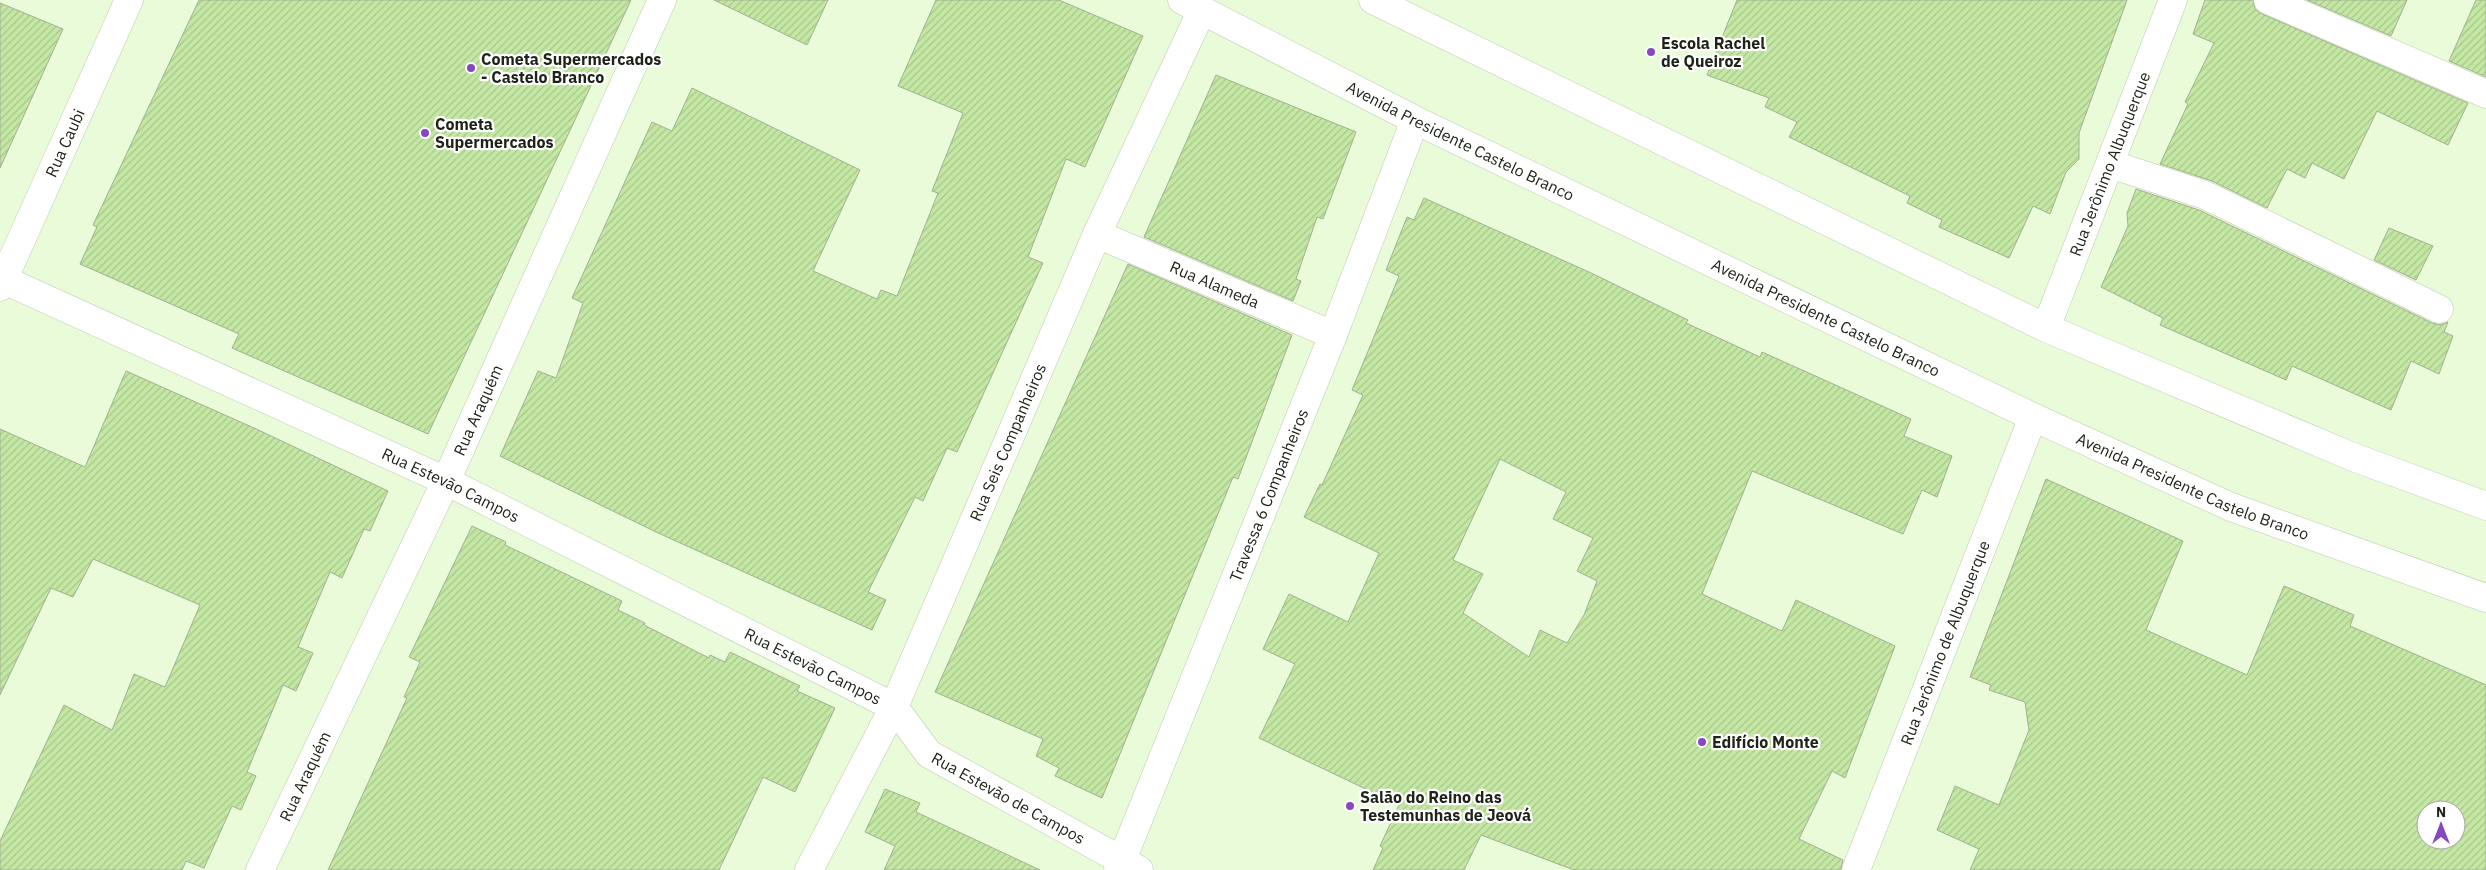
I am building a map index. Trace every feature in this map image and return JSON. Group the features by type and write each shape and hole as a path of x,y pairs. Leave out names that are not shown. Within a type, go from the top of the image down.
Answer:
{"street":[{"name":"Rua Caubi","path":"1,282 129,0"},
{"name":"Rua Araquém","path":"260,870 446,481 662,0"},
{"path":"1373,0 2046,328 2353,457 2486,506"},
{"name":"Rua Jerônimo Albuquerque","path":"2046,328 2174,0"},
{"path":"2268,0 2486,94"},
{"name":"Avenida Presidente Castelo Branco","path":"1192,5 1415,120 2033,417 2231,507 2486,598"},
{"name":"Rua Seis Companheiros","path":"809,870 894,707 1097,234 1192,5"},
{"name":"Travessa 6 Companheiros","path":"1126,867 1415,120"},
{"path":"2110,164 2205,195 2439,309"},
{"name":"Rua Alameda","path":"1097,234 1332,335"},
{"name":"Rua Estevão Campos","path":"1,282 446,481 894,707"},
{"name":"Rua Jerônimo de Albuquerque","path":"1856,870 2033,417"},
{"name":"Rua Estevão de Campos","path":"894,707 929,754 1126,867"}],"building":[{"path":"199,0 631,0 428,434 232,348 239,334 80,264 97,227 93,225"},
{"path":"714,0 828,0 807,45"},
{"path":"936,0 1059,0 1143,36 1085,167 1066,159 1028,257 1043,263 957,452 947,448 923,501 915,497 868,592 886,600 872,630 656,532 500,456 538,371 556,378 583,303 572,298 652,122 672,131 692,88 860,170 813,271 877,299 881,290 897,296 938,193 932,191 963,113 898,86"},
{"path":"1737,0 2127,0 2079,133 2079,159 2066,172 2050,214 2033,206 2009,258 1939,227 1942,220 1907,203 1910,196 1789,137 1797,122 1765,107 1769,98 1707,75"},
{"path":"2205,0 2253,0 2255,9 2262,14 2468,103 2448,145 2377,111 2344,179 2312,163 2305,178 2287,169 2267,208 2212,181 2160,164 2188,104 2185,102 2214,43 2193,34"},
{"path":"2307,0 2407,0 2391,36"},
{"path":"2476,0 2486,0 2486,77 2449,61"},
{"path":"0,3 63,29 0,168"},
{"path":"1216,75 1356,132 1323,219 1317,217 1296,279 1301,281 1293,301 1144,237"},
{"path":"2136,189 2199,210 2432,323 2440,325 2448,322 2444,332 2453,336 2439,374 2411,361 2391,410 2292,366 2286,380 2160,325 2163,318 2101,287 2128,226 2127,213"},
{"path":"1424,198 1589,272 1688,320 1686,323 1760,357 1762,352 1911,419 1904,436 1952,456 1937,497 1922,490 1903,534 1752,471 1702,594 1782,631 1796,600 1895,646 1845,778 1832,771 1799,839 1843,860 1841,870 1574,870 1481,835 1464,870 1373,870 1383,848 1380,846 1399,805 1259,738 1295,664 1263,649 1289,594 1348,622 1379,553 1304,517 1320,484 1322,485 1363,395 1352,390 1399,276 1386,270 1407,217 1414,220","holes":["1500,459 1566,492 1553,519 1593,538 1577,571 1597,581 1584,615 1567,643 1540,630 1529,657 1463,613 1483,574 1453,560"]},
{"path":"2389,228 2433,246 2416,280 2374,260"},
{"path":"1128,264 1292,335 1238,479 1233,477 1102,798 1055,776 1059,768 1036,756 1043,739 935,692"},
{"path":"126,371 388,491 370,531 364,529 342,578 330,572 298,647 313,653 296,691 283,685 247,772 256,776 241,810 232,806 204,868 186,861 182,870 0,870 0,841 64,705 112,730 134,674 165,687 200,605 93,559 73,597 51,588 0,695 0,429 85,467"},
{"path":"2046,479 2183,541 2146,630 2247,675 2284,586 2354,615 2350,626 2486,685 2486,870 1970,870 1979,849 1937,830 1955,786 1999,805 2029,730 2025,702 1989,690 1991,685 1970,677"},
{"path":"472,526 506,542 505,545 622,601 618,610 709,658 710,655 725,662 730,652 800,686 797,691 835,708 795,792 763,777 719,870 328,870 407,698 404,697 420,662 409,657"},
{"path":"885,789 920,803 916,812 1040,870 884,870 895,846 865,832"}],"place":[{"name":"Escola Rachel de Queiroz","path":"1651,52"},
{"name":"Cometa Supermercados - Castelo Branco","path":"471,68"},
{"name":"Cometa Supermercados","path":"425,133"},
{"name":"Edifício Monte","path":"1702,742"},
{"name":"Salão do Reino das Testemunhas de Jeová","path":"1350,806"}]}
